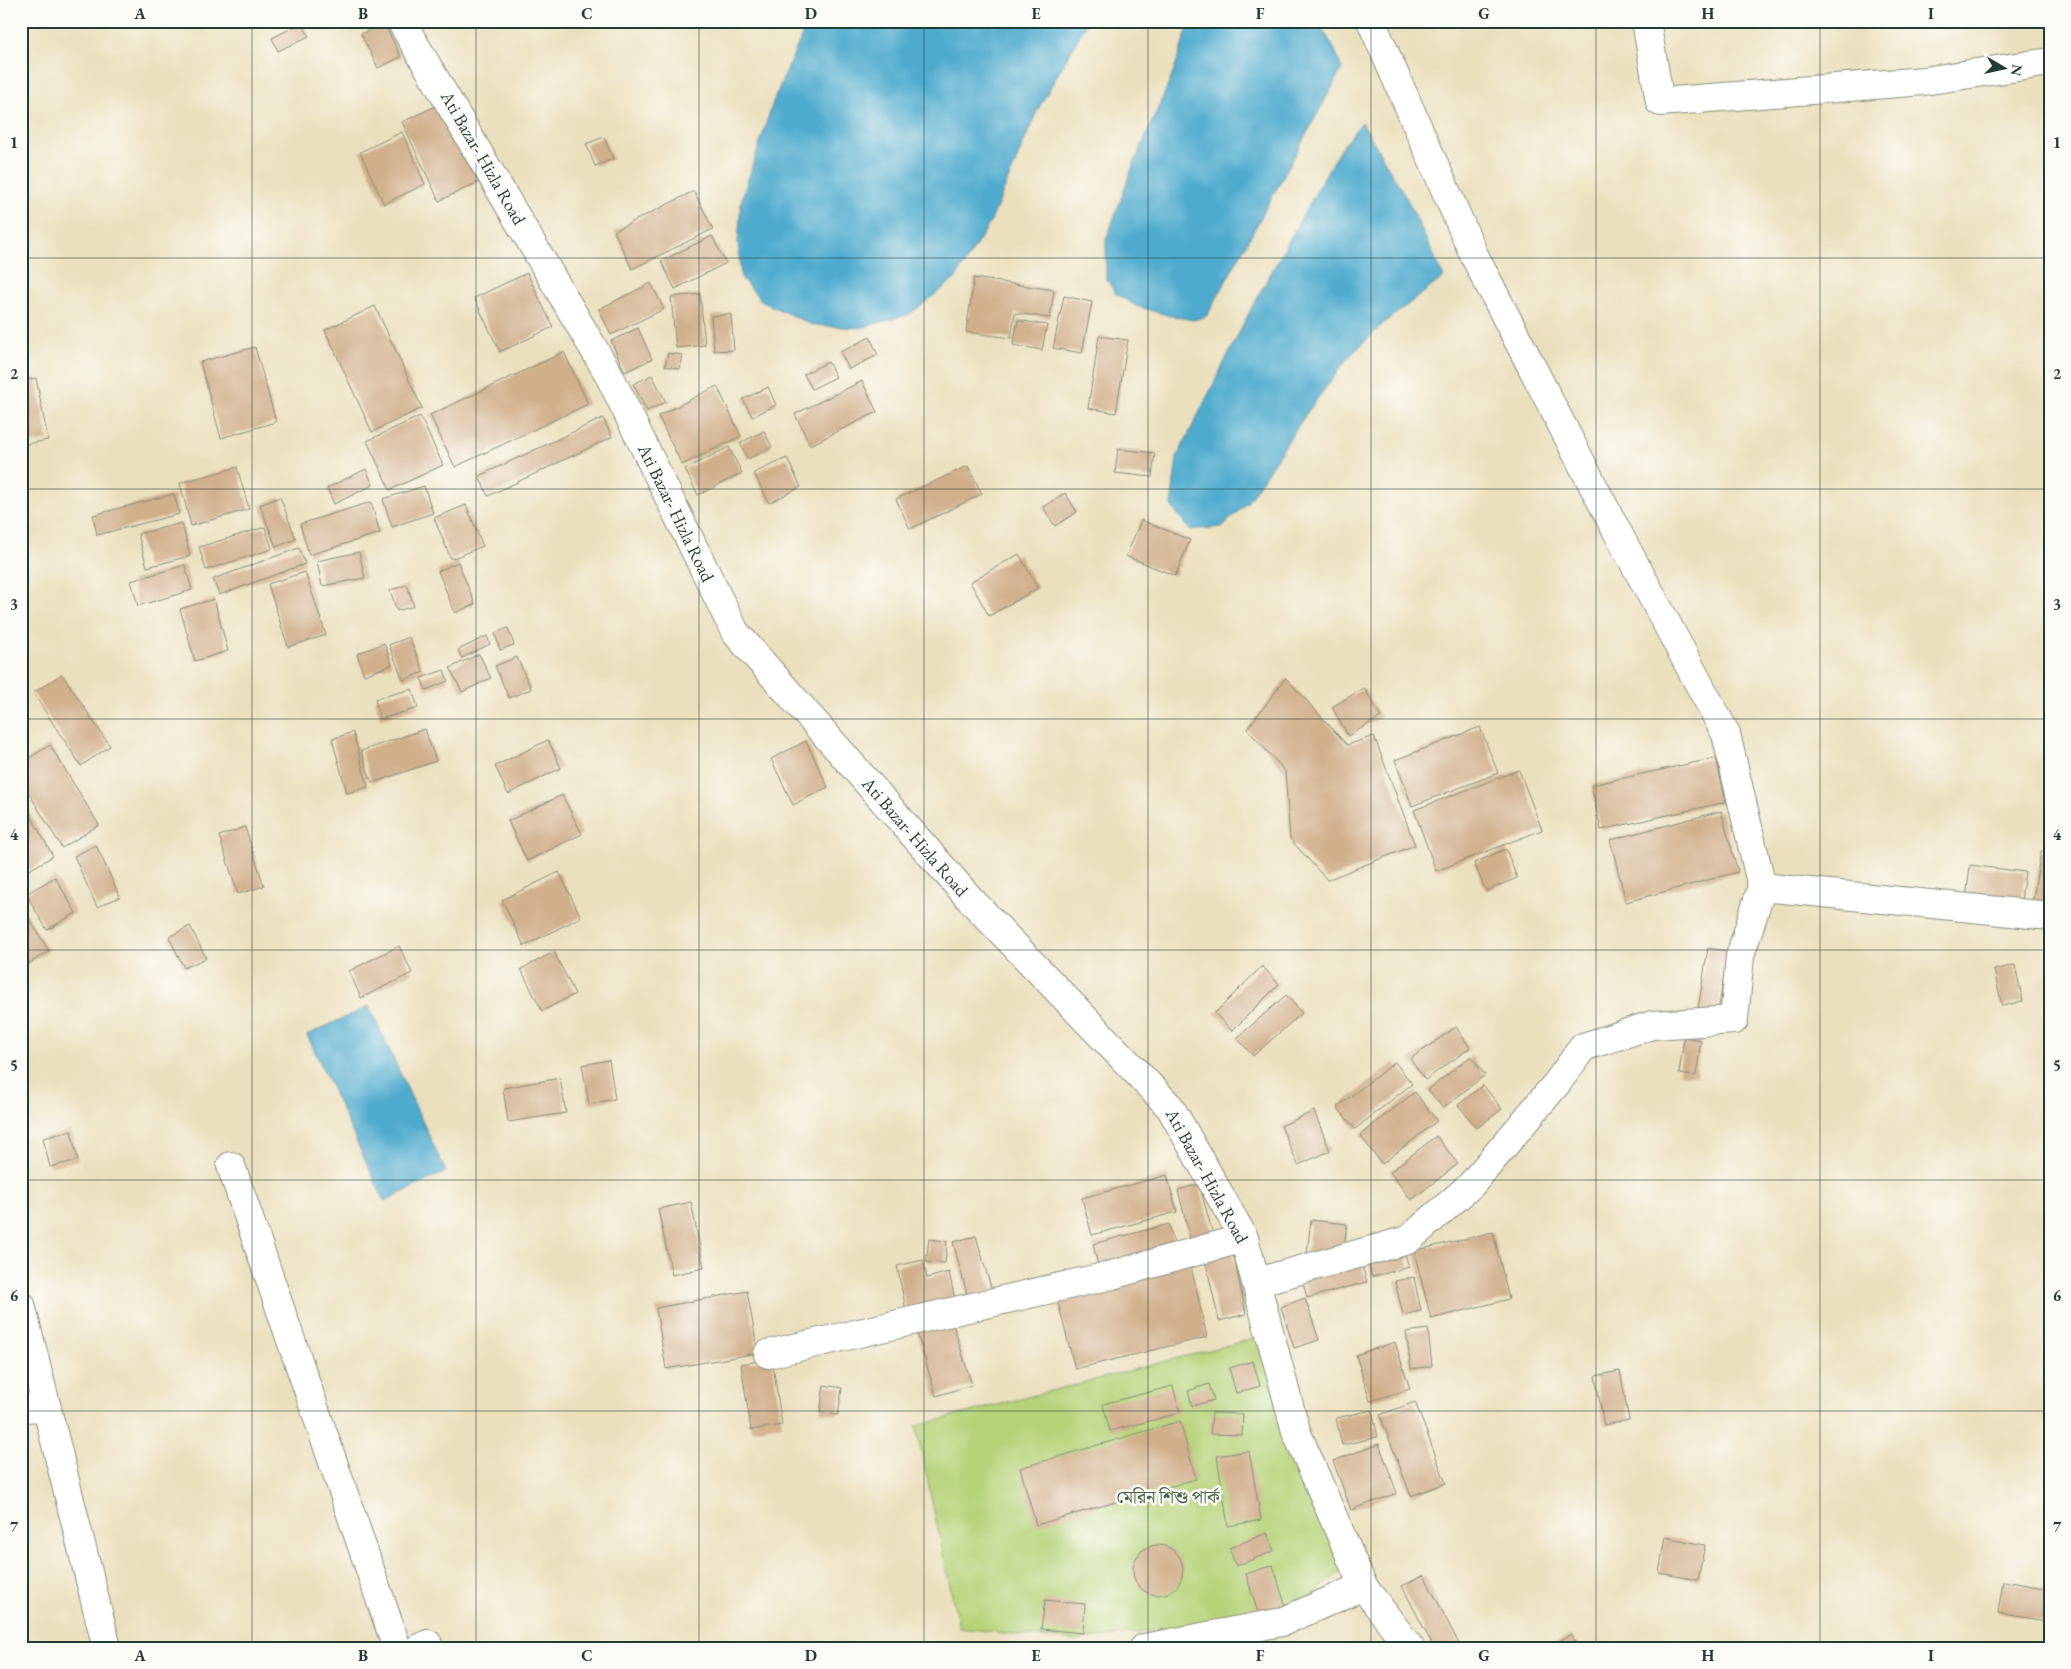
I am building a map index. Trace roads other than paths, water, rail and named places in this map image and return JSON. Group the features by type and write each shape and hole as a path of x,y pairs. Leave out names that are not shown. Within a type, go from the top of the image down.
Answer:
{"street":[{"name":"Ati Bazar- Hizla Road","path":"401,21 608,373 735,632 970,899 1170,1108 1244,1238 1296,1431 1363,1586 1410,1648"},
{"path":"1257,1282 1408,1240 1471,1184 1557,1083 1584,1046 1652,1025 1734,1020 1740,956 1762,887 1726,734 1612,522 1475,257 1371,21"},
{"path":"1646,21 1660,102 1924,81 2050,62"},
{"path":"1762,887 2050,916"},
{"path":"231,1166 397,1648"},
{"path":"768,1354 1112,1274 1244,1238"},
{"path":"21,1305 34,1408 107,1648"},
{"path":"1144,1648 1282,1622 1363,1586"}],"water":[{"path":"808,21 1088,21 1037,111 991,221 956,278 910,314 861,328 812,325 763,302 741,278 738,243 741,201 773,102"},
{"path":"1190,21 1318,21 1335,50 1342,69 1207,316 1194,320 1170,316 1136,306 1116,294 1106,278 1106,240 1132,168 1172,76"},
{"path":"1362,122 1408,201 1444,277 1385,322 1347,359 1306,414 1247,503 1222,527 1190,530 1171,506 1177,457 1252,307 1338,152"},
{"path":"369,1006 446,1172 384,1201 307,1035"}],"park label":[{"name":"মেরিন শিশু পার্ক","path":"1168,1497"}]}
